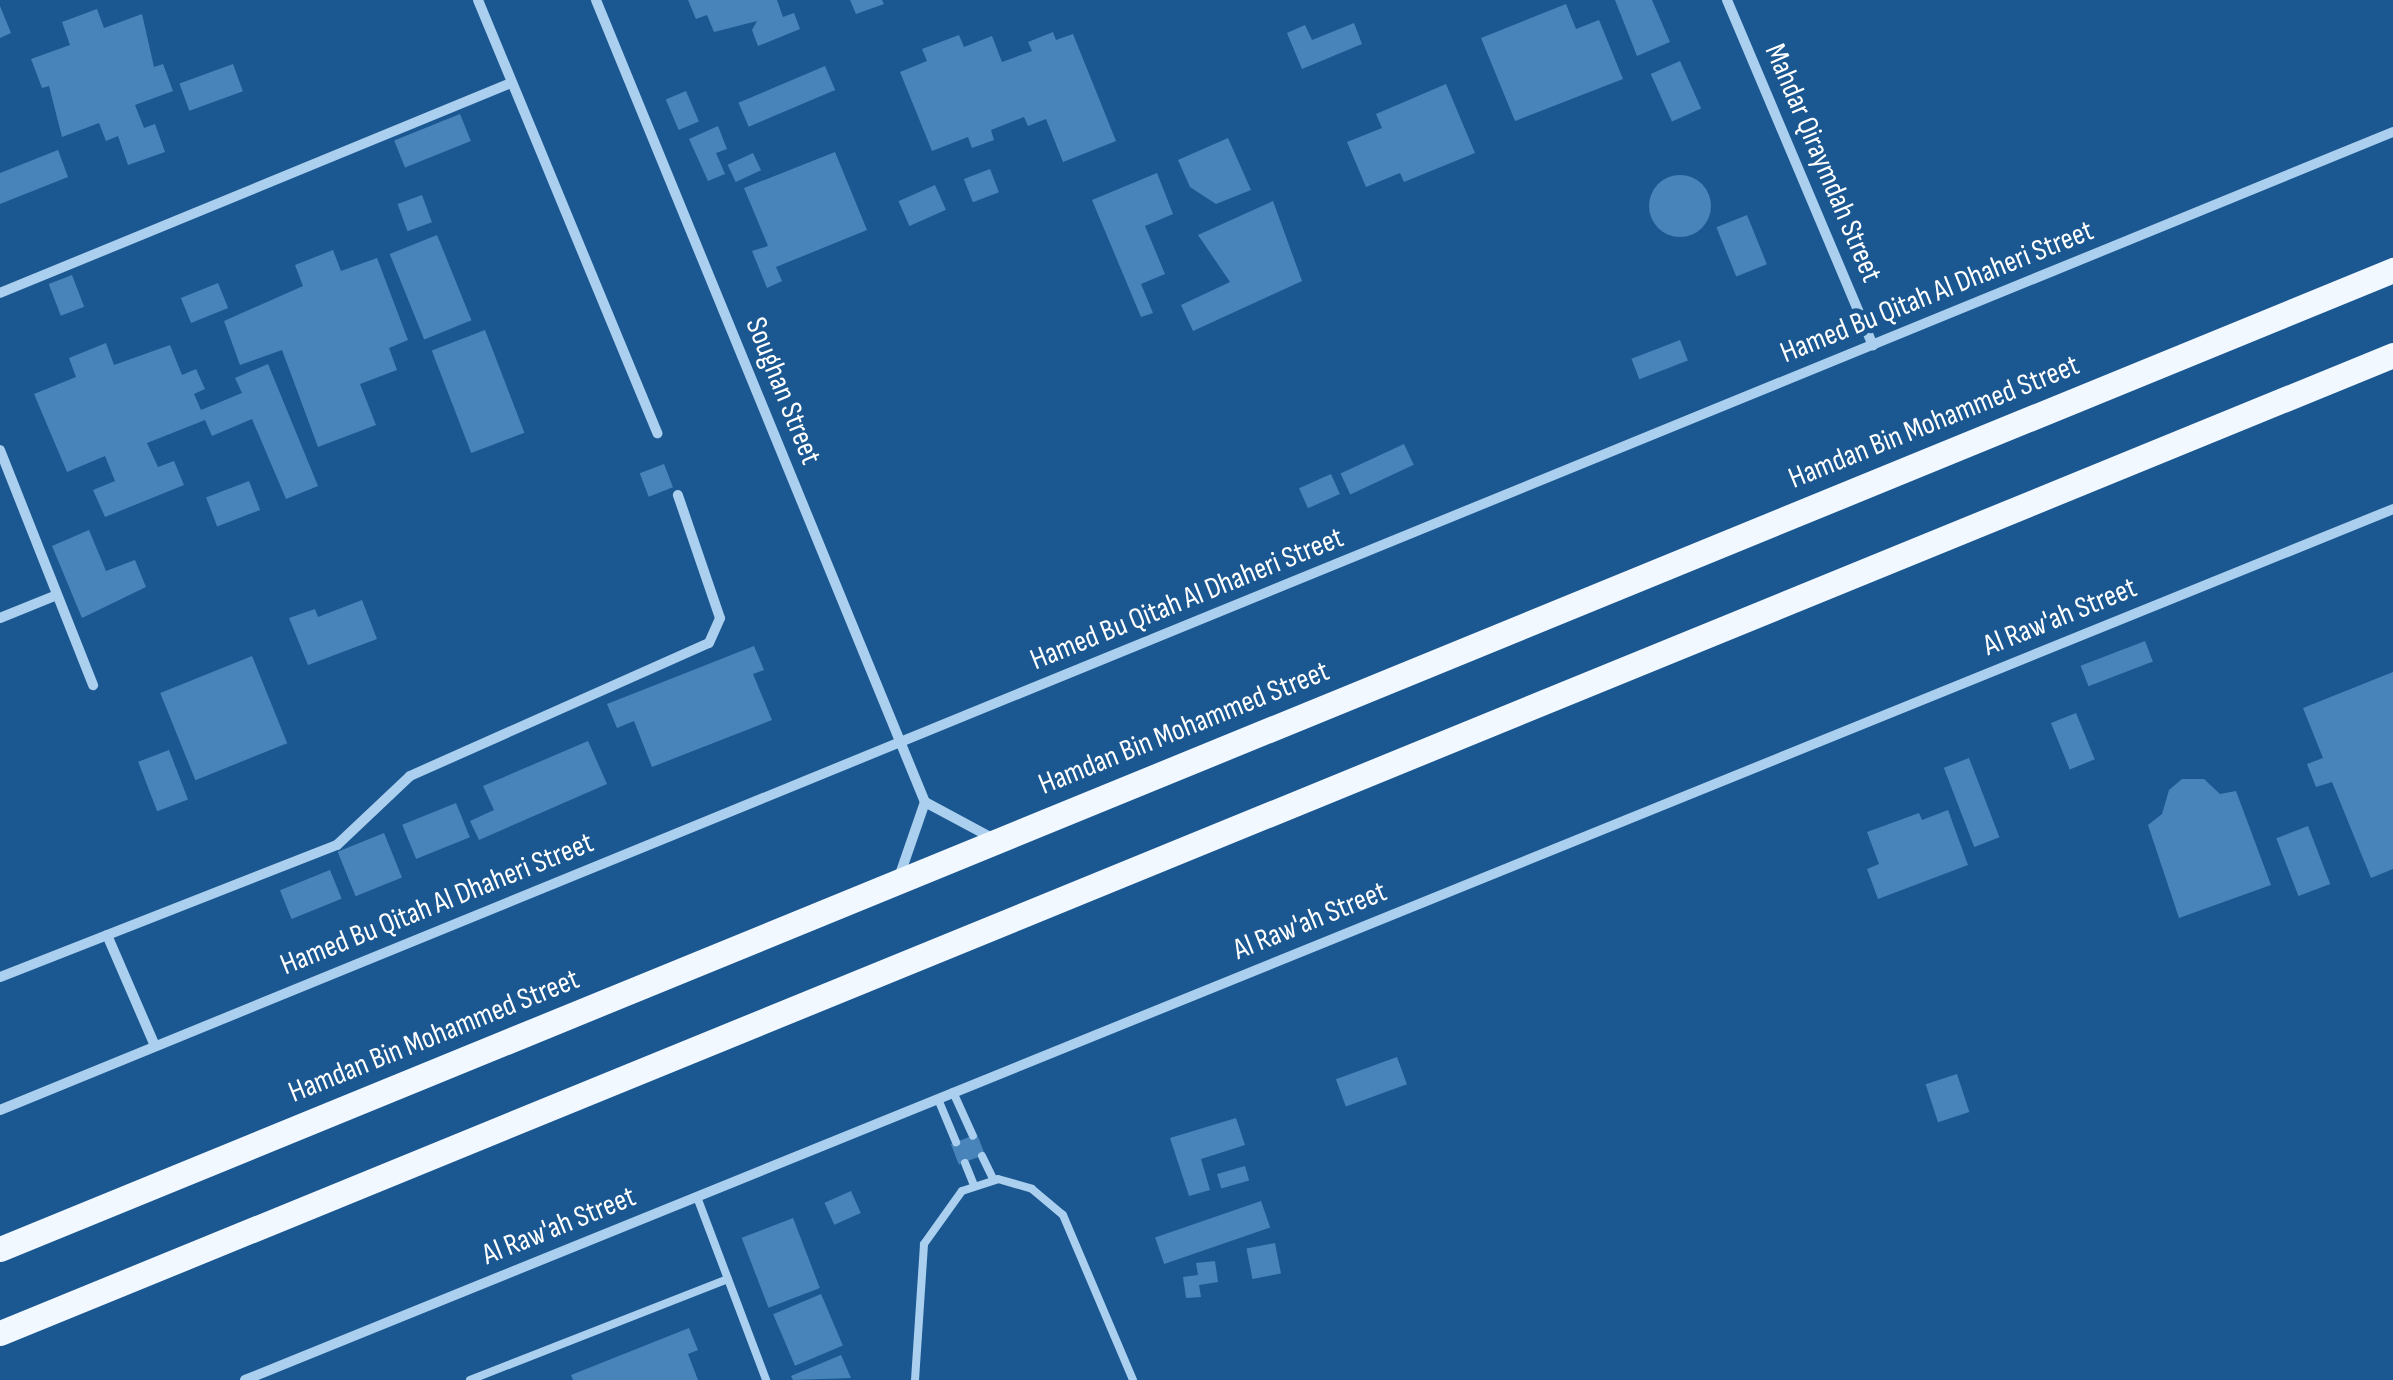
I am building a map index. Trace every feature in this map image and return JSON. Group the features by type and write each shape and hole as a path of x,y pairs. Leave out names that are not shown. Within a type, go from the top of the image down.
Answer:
{"main road":[{"name":"Hamdan Bin Mohammed Street","path":"0,1249 2393,270"},
{"path":"0,1333 2393,354"}],"street":[{"path":"478,0 657,433"},
{"name":"Soughan Street","path":"596,0 925,802"},
{"name":"Mahdar Qiraymdah Street","path":"1726,0 1872,345"},
{"path":"0,293 511,83"},
{"name":"Hamed Bu Qitah Al Dhaheri Street","path":"0,1110 2393,132"},
{"path":"0,450 92,685"},
{"path":"0,977 337,845 410,776 710,643 720,618 678,495"},
{"name":"Al Raw'ah Street","path":"245,1380 2393,509"},
{"path":"0,618 57,596"},
{"path":"894,883 915,844 925,802 996,840"},
{"path":"107,935 155,1046"}],"lane":[{"path":"953,1092 973,1136"},
{"path":"938,1099 956,1142"},
{"path":"982,1156 993,1179"},
{"path":"965,1163 974,1185"},
{"path":"914,1380 924,1244 945,1208 974,1185 993,1179 1032,1188 1063,1216 1133,1380"},
{"path":"697,1197 766,1380"},
{"path":"470,1380 728,1279"}],"building":[{"path":"688,0 777,0 783,17 794,13 800,29 758,46 752,30 757,21 714,32 707,15 696,19"},
{"path":"850,0 882,0 884,4 856,14"},
{"path":"1615,0 1652,0 1670,42 1637,56"},
{"path":"1566,4 1576,29 1599,20 1623,79 1515,121 1481,38"},
{"path":"0,6 11,33 0,38"},
{"path":"97,9 104,28 142,14 154,67 163,64 173,91 135,105 144,128 155,124 165,152 128,165 118,136 106,141 99,123 62,137 49,86 42,88 31,59 70,45 62,22"},
{"path":"1354,23 1362,44 1302,69 1287,33 1305,25 1312,40"},
{"path":"1053,32 1056,40 1073,34 1116,141 1063,162 1046,119 1028,126 1024,117 991,130 994,140 972,148 968,137 932,151 900,72 927,61 922,49 959,35 964,47 992,36 1002,62 1032,51 1028,42"},
{"path":"1680,61 1701,109 1672,122 1651,74"},
{"path":"233,64 243,91 189,111 179,83"},
{"path":"825,66 835,90 749,127 738,103"},
{"path":"1446,84 1475,153 1404,182 1400,173 1366,187 1347,142 1382,128 1376,114"},
{"path":"686,91 699,121 679,130 666,100"},
{"path":"460,114 471,141 405,167 394,141"},
{"path":"718,126 727,149 716,153 725,174 708,181 689,139"},
{"path":"1228,138 1251,190 1216,204 1190,187 1178,160"},
{"path":"58,150 68,177 0,204 0,173"},
{"path":"835,152 867,230 776,267 782,281 767,288 752,251 768,246 744,188"},
{"path":"753,153 761,170 736,182 728,165"},
{"path":"990,169 999,192 973,202 964,179"},
{"path":"1157,173 1173,214 1145,226 1165,274 1141,284 1153,313 1141,317 1092,200"},
{"path":"1680,175 1702,184 1711,206 1702,228 1680,237 1658,228 1649,206 1658,184"},
{"path":"935,185 946,210 909,226 898,201"},
{"path":"422,195 432,222 407,231 398,204"},
{"path":"1273,201 1302,281 1193,331 1181,305 1230,282 1198,235"},
{"path":"1747,215 1767,264 1736,277 1716,227"},
{"path":"437,235 471,320 424,339 390,254"},
{"path":"333,250 341,271 377,258 408,340 389,348 397,370 360,384 376,425 318,447 282,350 240,365 224,321 303,286 295,265"},
{"path":"72,275 84,307 61,316 49,284"},
{"path":"218,283 228,308 191,323 181,298"},
{"path":"485,330 524,433 471,453 432,350"},
{"path":"1680,340 1688,361 1639,379 1631,359"},
{"path":"106,343 114,365 170,345 182,375 196,369 205,389 194,394 201,410 242,393 235,378 268,364 318,486 286,499 252,419 212,436 205,420 147,443 158,467 174,461 184,485 105,517 93,490 115,481 105,456 67,472 34,394 76,377 69,358"},
{"path":"1404,444 1414,465 1350,494 1341,474"},
{"path":"664,464 673,487 649,497 640,473"},
{"path":"1331,474 1340,494 1308,508 1299,488"},
{"path":"249,481 260,510 217,526 206,497"},
{"path":"89,530 106,571 135,560 146,587 82,618 52,546"},
{"path":"362,600 377,639 308,665 289,618 315,609 318,617"},
{"path":"2145,641 2153,662 2088,686 2081,666"},
{"path":"754,646 764,670 753,674 772,720 652,767 634,721 617,728 607,704"},
{"path":"252,656 287,743 195,780 160,693"},
{"path":"2393,672 2393,869 2371,878 2332,782 2316,787 2307,764 2323,758 2303,708"},
{"path":"2076,713 2095,759 2070,769 2051,723"},
{"path":"588,741 607,784 479,840 470,821 494,810 483,786"},
{"path":"169,750 188,799 157,811 138,762"},
{"path":"1969,758 1999,837 1974,847 1944,768"},
{"path":"2182,779 2204,779 2220,794 2236,791 2271,885 2179,918 2148,825 2162,814 2169,790"},
{"path":"456,803 470,837 416,859 402,825"},
{"path":"1948,810 1968,865 1878,899 1867,869 1879,864 1867,832 1919,813 1922,820"},
{"path":"2308,826 2330,884 2298,896 2276,838"},
{"path":"384,833 402,878 356,896 338,852"},
{"path":"330,870 342,899 292,919 280,890"},
{"path":"1397,1057 1407,1084 1346,1106 1336,1079"},
{"path":"1957,1074 1969,1112 1938,1122 1926,1084"},
{"path":"1236,1118 1245,1145 1201,1159 1210,1190 1189,1196 1170,1138"},
{"path":"977,1134 985,1155 959,1165 951,1144"},
{"path":"1245,1166 1249,1180 1221,1188 1217,1174"},
{"path":"851,1191 861,1213 834,1225 825,1203"},
{"path":"1261,1201 1270,1227 1164,1264 1155,1237"},
{"path":"793,1218 820,1288 769,1308 742,1238"},
{"path":"1275,1243 1281,1273 1252,1279 1247,1249"},
{"path":"1215,1261 1218,1282 1199,1285 1201,1297 1186,1298 1183,1277 1198,1275 1196,1263"},
{"path":"821,1294 843,1346 795,1366 773,1314"},
{"path":"689,1328 698,1350 688,1354 698,1380 573,1380 571,1375"},
{"path":"841,1355 851,1378 793,1380 791,1376"}]}
